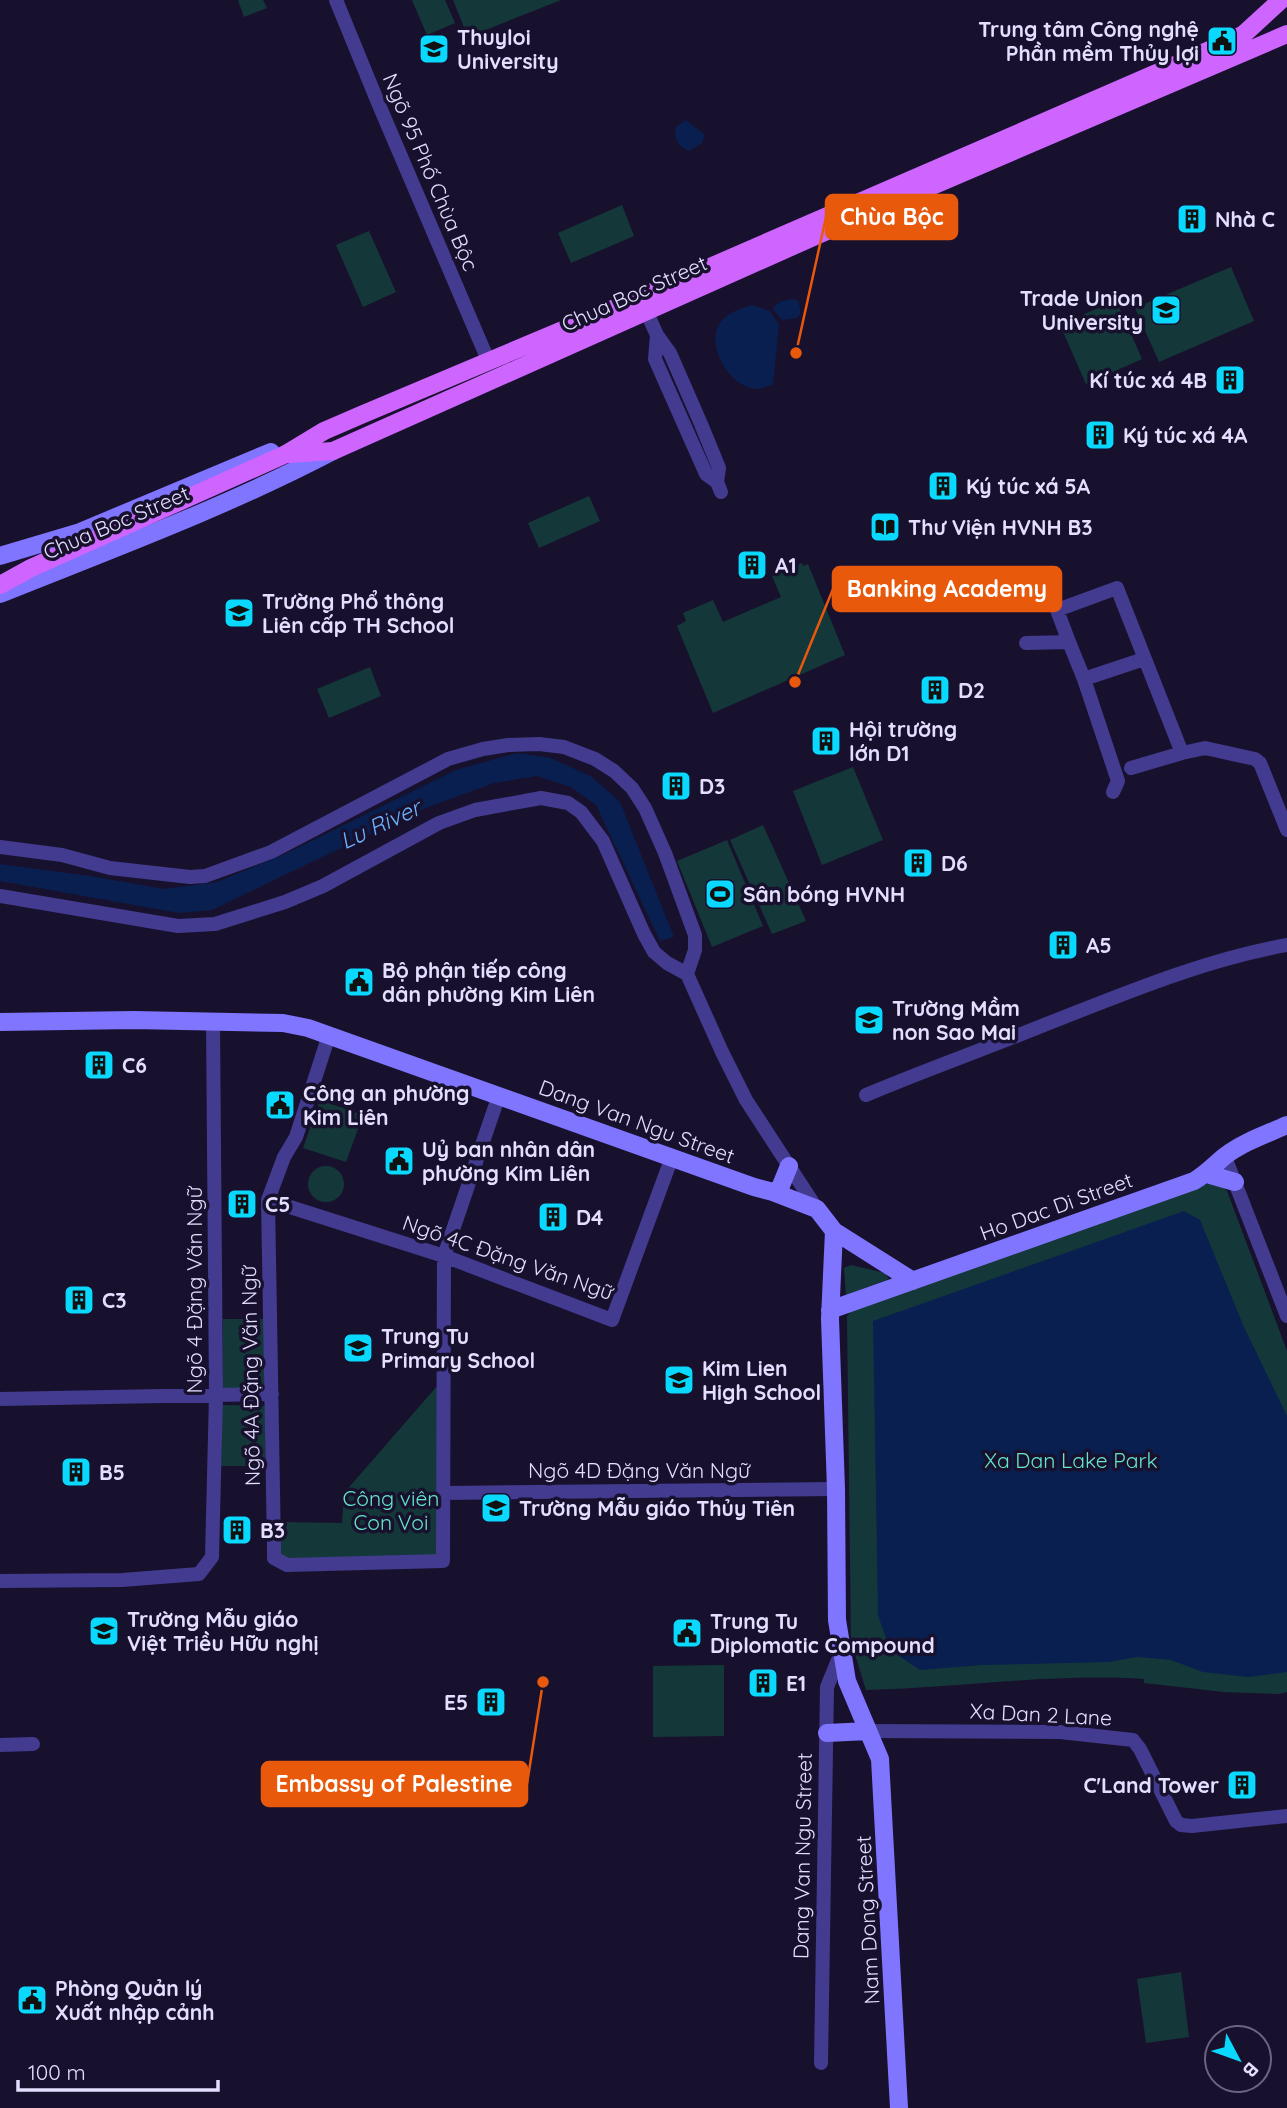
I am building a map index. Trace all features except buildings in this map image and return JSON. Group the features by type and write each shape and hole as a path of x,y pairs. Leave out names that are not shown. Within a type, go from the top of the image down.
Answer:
{"main road":[{"name":"Chua Boc Street","path":"333,451 644,305 800,221 1221,45 1244,34 1281,0"},
{"name":"Chua Boc Street","path":"324,431 488,360 644,305 820,234 1287,34"},
{"path":"0,585 31,568 286,454 324,431"},
{"path":"286,454 333,451"}],"street":[{"name":"Ngõ 95 Phố Chùa Bộc","path":"336,0 488,360"},
{"path":"644,305 657,335 670,353 701,424 719,468 719,487 706,474 655,359 657,335"},
{"path":"687,431 701,424"},
{"name":"Chua Boc Street","path":"0,556 80,532 324,431"},
{"name":"Chua Boc Street","path":"0,594 292,472 333,451"},
{"path":"42,545 55,572"},
{"path":"1113,792 1118,781 1113,764 1057,610 1117,588 1182,753"},
{"path":"1026,643 1069,642"},
{"path":"1084,679 1144,659"},
{"path":"0,848 62,855 110,867 190,877 205,876 271,852 449,759 508,745 564,747 614,771 632,788 645,808 666,853 695,935 695,950 687,974"},
{"path":"1131,768 1205,748 1255,759 1260,763 1287,830"},
{"path":"1096,763 1113,764"},
{"path":"0,896 178,926 215,924 285,902 323,886 439,823 475,810 541,798 568,803 593,825 603,841 654,952 687,974 734,1078 817,1209 834,1231 913,1281"},
{"path":"866,1095 1164,979 1246,953 1287,945"},
{"name":"Dang Van Ngu Street","path":"0,1022 134,1020 283,1023 329,1034 817,1209"},
{"name":"Ngõ 4 Đặng Văn Ngữ","path":"0,1581 122,1580 199,1574 212,1557 216,1395 213,1023"},
{"name":"Ngõ 4A Đặng Văn Ngữ","path":"329,1034 296,1138 284,1157 268,1200 274,1558 287,1565 443,1561 443,1493"},
{"path":"443,1493 444,1256 499,1095"},
{"name":"Ho Dac Di Street","path":"830,1310 1169,1190 1207,1174 1239,1147 1287,1125"},
{"name":"Ngõ 4C Đặng Văn Ngữ","path":"268,1200 444,1256 612,1320 672,1157"},
{"path":"1225,1157 1287,1315"},
{"path":"773,1192 780,1188 789,1166"},
{"path":"1207,1174 1235,1182"},
{"name":"Dang Van Ngu Street","path":"834,1231 830,1310 837,1620 847,1681 868,1731"},
{"path":"0,1399 272,1394"},
{"name":"Ngõ 4D Đặng Văn Ngữ","path":"443,1493 836,1489"},
{"name":"Dang Van Ngu Street","path":"821,2063 827,1688 841,1653"},
{"path":"827,1734 868,1731"},
{"name":"Xa Dan 2 Lane","path":"868,1731 1060,1732 1133,1740 1177,1823 1192,1826 1287,1816"},
{"name":"Nam Dong Street","path":"868,1731 880,1759 900,2108"},
{"path":"0,1745 33,1744"}],"green space":[{"path":"238,0 263,0 267,8 244,17"},
{"path":"412,0 445,0 455,23 427,35"},
{"path":"453,0 561,0 468,37"},
{"path":"622,205 634,236 571,263 558,233"},
{"path":"369,231 396,292 363,307 336,245"},
{"path":"1231,267 1254,321 1159,362 1135,308"},
{"path":"1116,300 1142,359 1086,384 1060,325"},
{"path":"589,496 600,521 539,548 528,523"},
{"path":"802,563 803,566 808,564 845,655 713,713 677,626 686,621 683,613 713,600 723,622 781,597 772,576"},
{"path":"370,667 381,696 329,718 317,689"},
{"path":"853,767 883,840 822,865 793,791"},
{"path":"763,825 806,921 772,934 730,840"},
{"name":"Sân bóng HVNH","path":"727,840 763,926 712,947 677,861"},
{"path":"320,1100 363,1115 346,1162 303,1148"},
{"path":"326,1166 339,1171 344,1184 339,1197 326,1202 313,1197 308,1184 313,1171"},
{"name":"Xa Dan Lake Park","path":"1212,1183 1222,1185 1227,1191 1287,1351 1287,1692 1224,1692 1144,1683 1144,1679 1109,1678 1039,1679 866,1690 851,1641 847,1316 851,1311"},
{"path":"851,1265 885,1273 889,1279 846,1295 844,1268"},
{"path":"223,1319 264,1319 264,1388 223,1388"},
{"name":"Công viên Con Voi","path":"438,1385 437,1556 288,1560 280,1554 280,1522 342,1523 344,1493"},
{"path":"222,1405 265,1406 265,1466 221,1466"},
{"path":"724,1665 724,1736 653,1737 653,1666"},
{"path":"1181,1972 1189,2037 1146,2043 1137,1979"}],"water":[{"path":"686,120 705,135 702,143 689,151 679,144 675,135 676,127"},
{"path":"785,300 798,300 801,313 797,318 782,320 773,309"},
{"path":"752,305 770,311 779,325 773,384 759,389 747,387 729,374 718,354 716,343 716,332 723,319 734,311"},
{"name":"Lu River","path":"517,753 551,758 592,777 620,802 674,937 660,941 596,805 571,787 537,776 494,783 420,810 212,910 179,913 0,881 0,864 164,889 217,882 285,854 456,770"},
{"name":"Xa Dan Lake Park","path":"1184,1211 1200,1220 1244,1327 1287,1416 1287,1672 1248,1677 1203,1672 1171,1660 1137,1657 1109,1662 982,1665 920,1670 890,1650 878,1615 873,1321"}],"place":[{"name":"Trung tâm Công nghệ Phần mềm Thủy lợi","path":"1222,41"},
{"name":"Thuyloi University","path":"434,49"},
{"name":"Nhà C","path":"1192,219"},
{"name":"Trade Union University","path":"1166,310"},
{"name":"Chùa Bộc","path":"796,353"},
{"name":"Kí túc xá 4B","path":"1230,380"},
{"name":"Ký túc xá 4A","path":"1100,435"},
{"name":"Ký túc xá 5A","path":"943,486"},
{"name":"Thư Viện HVNH B3","path":"885,527"},
{"name":"A1","path":"752,565"},
{"name":"Trường Phổ thông Liên cấp TH School","path":"239,613"},
{"name":"Banking Academy","path":"795,682"},
{"name":"D2","path":"935,690"},
{"name":"Hội trường lớn D1","path":"826,741"},
{"name":"D3","path":"676,786"},
{"name":"D6","path":"918,863"},
{"name":"Sân bóng HVNH","path":"720,894"},
{"name":"A5","path":"1063,945"},
{"name":"Bộ phận tiếp công dân phường Kim Liên","path":"359,982"},
{"name":"Trường Mầm non Sao Mai","path":"869,1020"},
{"name":"C6","path":"99,1065"},
{"name":"Công an phường Kim Liên","path":"280,1105"},
{"name":"Uỷ ban nhân dân phường Kim Liên","path":"399,1161"},
{"name":"C5","path":"242,1204"},
{"name":"D4","path":"553,1217"},
{"name":"C3","path":"79,1300"},
{"name":"Trung Tu Primary School","path":"358,1348"},
{"name":"Kim Lien High School","path":"679,1380"},
{"name":"B5","path":"76,1472"},
{"name":"Trường Mẫu giáo Thủy Tiên","path":"496,1508"},
{"name":"B3","path":"237,1530"},
{"name":"Trường Mẫu giáo Việt Triều Hữu nghị","path":"104,1631"},
{"name":"Trung Tu Diplomatic Compound","path":"687,1633"},
{"name":"Embassy of Palestine","path":"543,1682"},
{"name":"E1","path":"763,1683"},
{"name":"E5","path":"491,1702"},
{"name":"C'Land Tower","path":"1242,1785"},
{"name":"Phòng Quản lý Xuất nhập cảnh","path":"32,2000"}]}
